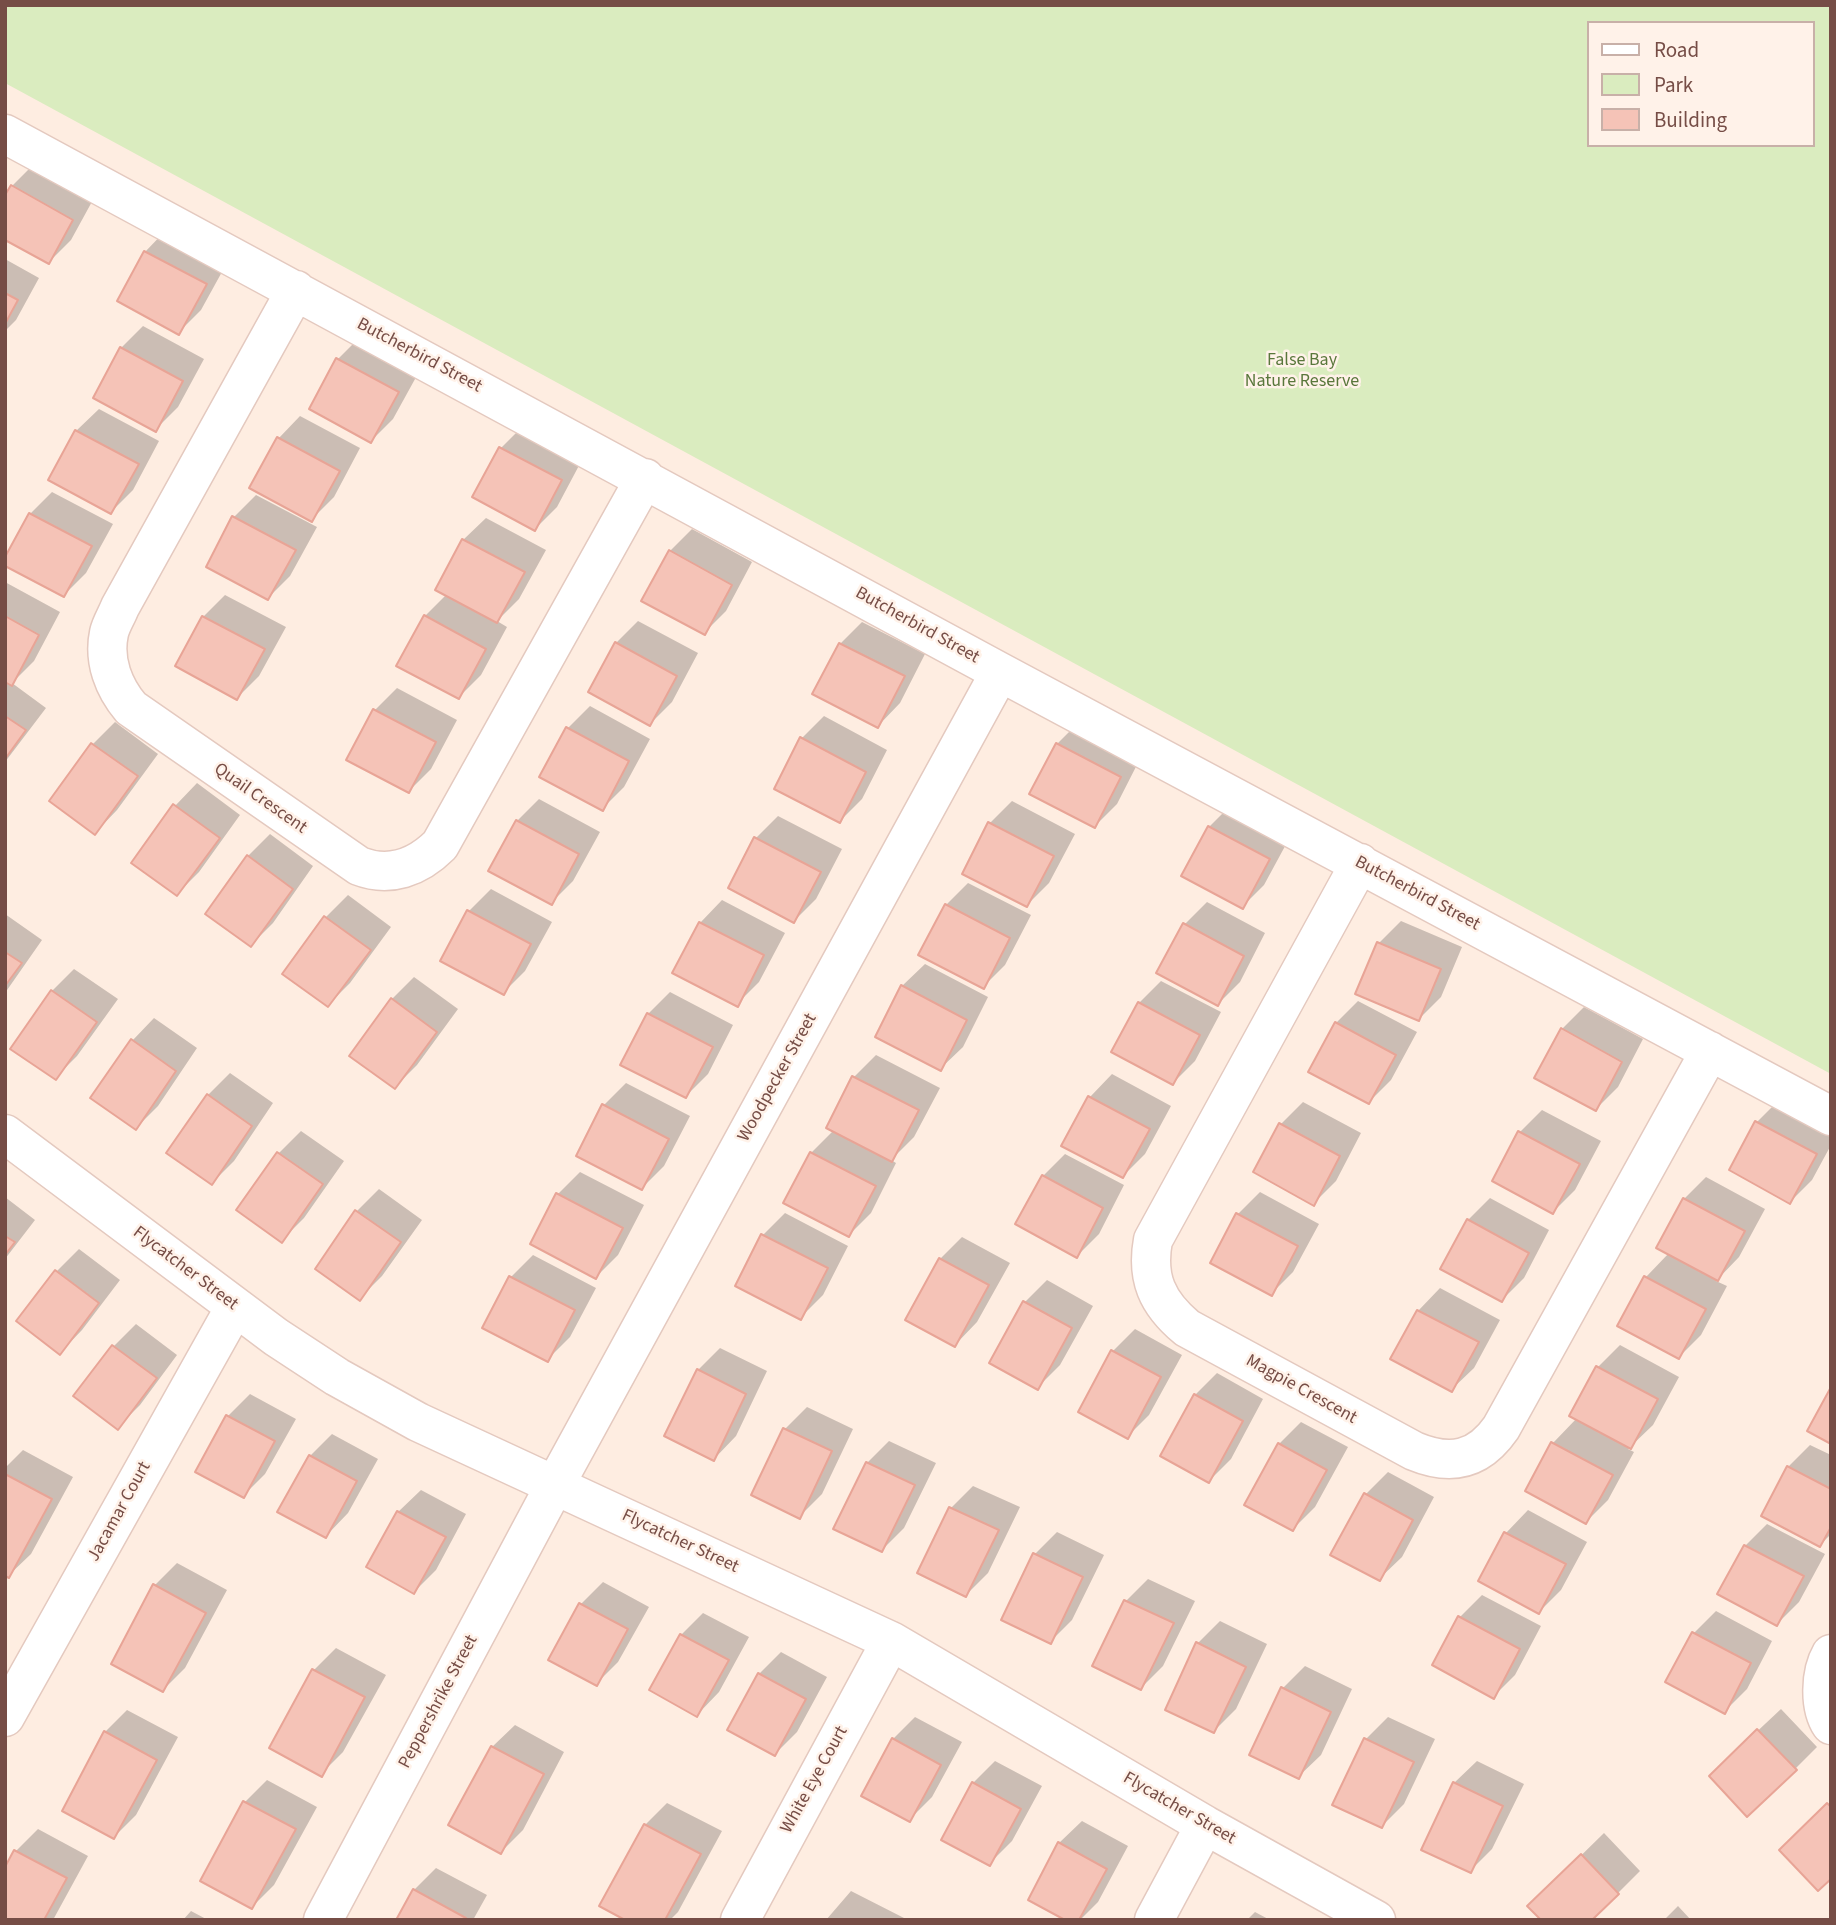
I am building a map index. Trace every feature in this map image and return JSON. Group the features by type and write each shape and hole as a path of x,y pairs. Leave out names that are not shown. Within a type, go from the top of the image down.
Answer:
{"street":[{"name":"Butcherbird Street","path":"5,134 1000,672 1831,1116"},
{"name":"Quail Crescent","path":"296,289 120,607 109,634 108,653 117,692 131,708 359,866 373,872 408,868 427,858 440,845 645,478"},
{"name":"Woodpecker Street","path":"555,1485 1000,672"},
{"name":"Magpie Crescent","path":"1360,863 1153,1240 1150,1258 1152,1277 1158,1294 1170,1314 1187,1328 1413,1451 1447,1460 1460,1458 1490,1445 1710,1051"},
{"name":"Flycatcher Street","path":"5,1134 235,1307 337,1377 418,1422 891,1641 1205,1825 1376,1920"},
{"name":"Jacamar Court","path":"5,1717 235,1307"},
{"name":"Peppershrike Street","path":"323,1920 555,1485"},
{"name":"White Eye Court","path":"740,1920 891,1641"},
{"path":"1831,1654 1822,1690 1825,1717 1831,1725"},
{"path":"1154,1920 1205,1825"}],"green space":[{"name":"False Bay Nature Reserve","path":"5,5 1831,5 1831,1074 5,83"}],"building":[{"path":"11,185 73,220 49,264 5,240 5,195"},
{"path":"144,251 207,284 179,335 117,301"},
{"path":"5,293 18,300 5,324"},
{"path":"120,347 183,381 156,432 93,398"},
{"path":"336,358 399,392 371,443 309,409"},
{"path":"75,430 139,464 111,514 48,480"},
{"path":"277,437 340,471 312,522 249,488"},
{"path":"499,447 562,480 535,531 472,497"},
{"path":"29,513 92,546 64,597 5,566 5,557"},
{"path":"232,516 296,550 268,600 206,567"},
{"path":"462,539 525,572 497,623 435,590"},
{"path":"669,550 732,585 705,635 641,601"},
{"path":"424,615 486,649 459,699 396,666"},
{"path":"5,616 39,635 12,686 5,682"},
{"path":"202,616 265,649 237,700 175,666"},
{"path":"615,642 677,676 650,726 588,692"},
{"path":"839,643 905,676 878,728 812,694"},
{"path":"373,709 436,742 409,793 346,760"},
{"path":"5,716 26,730 5,759"},
{"path":"566,727 629,761 603,811 539,777"},
{"path":"800,737 866,772 840,823 774,789"},
{"path":"91,743 138,776 95,835 49,801"},
{"path":"1056,743 1121,777 1095,828 1029,794"},
{"path":"173,804 220,838 177,896 131,863"},
{"path":"516,820 579,854 552,905 488,871"},
{"path":"988,822 1054,856 1027,907 962,874"},
{"path":"1208,826 1270,859 1243,909 1181,876"},
{"path":"754,837 821,872 794,923 728,888"},
{"path":"247,855 293,889 251,947 205,914"},
{"path":"945,904 1010,938 984,989 918,955"},
{"path":"467,910 531,944 504,995 440,961"},
{"path":"324,916 371,950 328,1007 282,974"},
{"path":"699,922 764,955 738,1007 672,973"},
{"path":"1183,923 1244,956 1218,1006 1156,973"},
{"path":"1377,942 1441,969 1419,1021 1355,994"},
{"path":"5,952 22,963 5,986"},
{"path":"901,985 967,1020 941,1071 875,1037"},
{"path":"51,990 97,1022 56,1080 10,1049"},
{"path":"391,998 437,1032 395,1089 349,1056"},
{"path":"1138,1002 1200,1035 1173,1085 1111,1052"},
{"path":"647,1013 713,1047 686,1098 620,1065"},
{"path":"1335,1022 1396,1055 1369,1104 1308,1072"},
{"path":"1561,1028 1622,1062 1596,1111 1534,1078"},
{"path":"131,1039 176,1071 136,1130 90,1098"},
{"path":"852,1076 919,1110 892,1162 826,1128"},
{"path":"207,1094 252,1126 212,1185 166,1153"},
{"path":"1088,1096 1150,1129 1123,1178 1061,1146"},
{"path":"602,1104 669,1139 642,1190 576,1156"},
{"path":"1755,1121 1817,1154 1790,1204 1729,1170"},
{"path":"1279,1123 1340,1156 1314,1206 1253,1172"},
{"path":"1518,1131 1580,1164 1553,1214 1492,1181"},
{"path":"277,1152 323,1184 282,1243 236,1210"},
{"path":"810,1152 876,1186 849,1237 783,1203"},
{"path":"1042,1175 1103,1208 1077,1258 1015,1224"},
{"path":"556,1193 623,1228 596,1279 530,1244"},
{"path":"1683,1198 1745,1231 1718,1281 1656,1248"},
{"path":"355,1210 401,1242 360,1301 315,1269"},
{"path":"1236,1213 1298,1246 1272,1296 1210,1263"},
{"path":"1467,1219 1529,1253 1502,1302 1440,1269"},
{"path":"761,1234 828,1268 801,1320 735,1286"},
{"path":"5,1236 15,1242 5,1255"},
{"path":"939,1258 989,1285 955,1347 905,1320"},
{"path":"55,1270 99,1303 60,1355 16,1321"},
{"path":"509,1276 575,1310 548,1362 482,1328"},
{"path":"1644,1276 1706,1309 1679,1359 1617,1326"},
{"path":"1023,1301 1072,1328 1038,1390 989,1363"},
{"path":"1417,1310 1479,1342 1452,1392 1390,1359"},
{"path":"112,1345 157,1378 118,1430 73,1396"},
{"path":"1111,1350 1161,1377 1128,1439 1078,1412"},
{"path":"1596,1366 1658,1399 1631,1449 1569,1416"},
{"path":"697,1369 746,1394 714,1461 664,1436"},
{"path":"1831,1387 1831,1444 1807,1431"},
{"path":"1194,1394 1243,1421 1209,1483 1160,1456"},
{"path":"226,1415 275,1441 244,1498 195,1472"},
{"path":"783,1428 832,1451 800,1519 751,1495"},
{"path":"1551,1442 1613,1475 1586,1524 1525,1491"},
{"path":"1278,1443 1327,1470 1293,1531 1244,1505"},
{"path":"309,1455 357,1481 326,1538 277,1512"},
{"path":"866,1462 915,1485 882,1552 833,1529"},
{"path":"1787,1466 1831,1489 1831,1527 1820,1547 1761,1516"},
{"path":"5,1474 52,1499 9,1578 5,1576"},
{"path":"1364,1493 1413,1520 1380,1581 1330,1555"},
{"path":"949,1507 999,1530 966,1597 917,1573"},
{"path":"397,1511 446,1537 414,1594 366,1567"},
{"path":"1504,1532 1566,1564 1539,1614 1478,1581"},
{"path":"1744,1545 1804,1576 1777,1626 1717,1594"},
{"path":"1033,1553 1083,1577 1051,1644 1001,1620"},
{"path":"153,1584 206,1613 163,1692 111,1664"},
{"path":"1124,1600 1174,1623 1141,1690 1092,1666"},
{"path":"579,1603 628,1629 597,1686 548,1660"},
{"path":"1458,1616 1520,1649 1494,1699 1432,1665"},
{"path":"1692,1632 1751,1663 1725,1714 1665,1682"},
{"path":"680,1634 729,1660 697,1717 649,1690"},
{"path":"1196,1642 1246,1667 1214,1733 1165,1710"},
{"path":"312,1669 365,1697 322,1777 269,1748"},
{"path":"758,1673 806,1699 775,1756 727,1730"},
{"path":"1281,1687 1331,1712 1299,1779 1249,1755"},
{"path":"1757,1729 1797,1770 1747,1817 1709,1776"},
{"path":"104,1731 157,1760 114,1839 62,1811"},
{"path":"892,1738 941,1765 910,1822 861,1796"},
{"path":"1364,1738 1414,1762 1382,1828 1332,1805"},
{"path":"491,1746 544,1774 501,1854 448,1825"},
{"path":"972,1782 1021,1809 990,1866 941,1840"},
{"path":"1453,1782 1503,1806 1471,1873 1421,1850"},
{"path":"243,1801 296,1829 252,1909 200,1881"},
{"path":"1827,1803 1831,1807 1831,1879 1818,1891 1779,1850"},
{"path":"644,1824 701,1854 665,1920 625,1920 599,1906"},
{"path":"1058,1842 1107,1869 1079,1920 1065,1920 1028,1900"},
{"path":"14,1850 67,1878 44,1920 5,1920 5,1867"},
{"path":"1581,1854 1619,1894 1592,1920 1541,1920 1527,1906"},
{"path":"413,1889 466,1918 465,1920 396,1920"}]}
